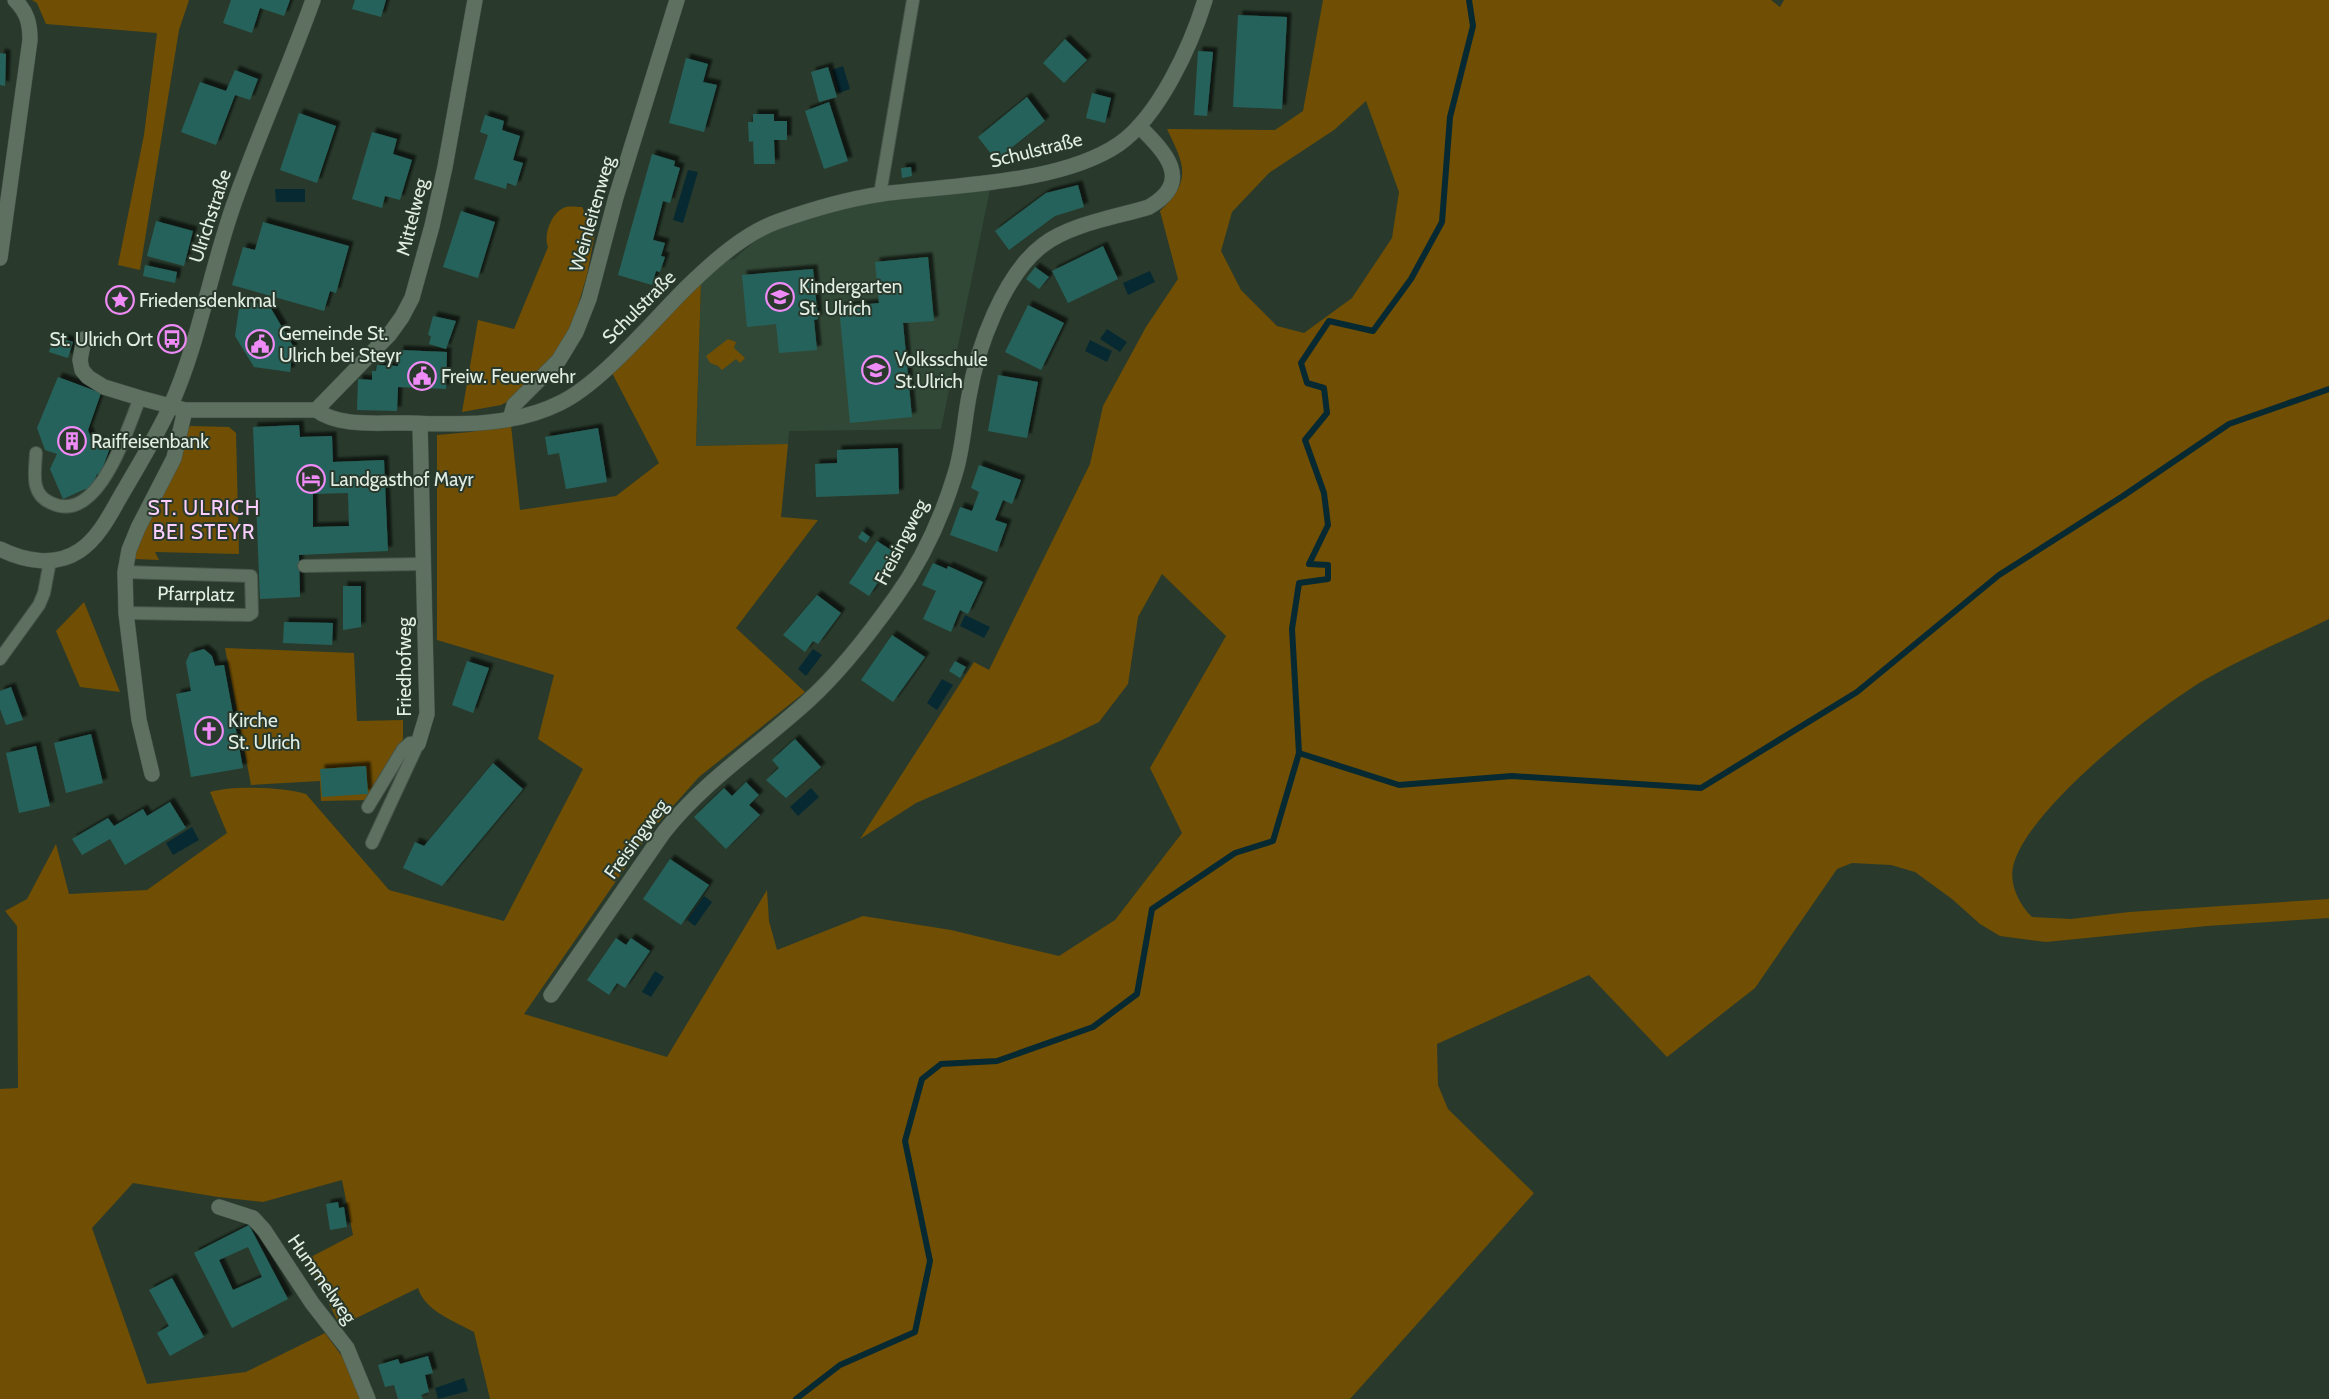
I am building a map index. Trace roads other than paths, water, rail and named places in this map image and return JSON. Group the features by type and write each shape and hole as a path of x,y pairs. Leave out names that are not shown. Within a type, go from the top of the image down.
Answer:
{"street":[{"path":"0,258 30,40 30,26 27,14 15,0"},
{"name":"Ulrichstraße","path":"0,549 24,558 50,561 67,557 79,551 99,531 170,407 185,366 236,198 313,0"},
{"name":"Mittelweg","path":"316,410 388,335 402,317 412,298 432,226 445,167 475,0"},
{"name":"Weinleitenweg","path":"510,419 514,405 559,360 576,332 588,299 616,196 677,0"},
{"name":"Schulstraße","path":"420,424 466,424 510,419 533,414 562,402 590,383 716,259 775,222 845,200 880,194 990,183 1061,168 1097,156 1119,144 1140,126 1169,80 1187,46 1205,0"},
{"name":"Freisingweg","path":"551,995 683,807 717,775 811,699 855,650 895,599 923,550 949,492 962,444 969,395 992,321 1007,291 1029,258 1044,244 1060,235 1149,208 1161,201 1169,191 1172,178 1170,163 1164,151 1140,126"},
{"path":"84,339 80,360 82,370 88,377 104,387 170,407 186,410 316,410 328,418 341,421 420,424"},
{"path":"152,774 138,720 126,613 125,572 129,550 138,528 174,458 186,410"},
{"name":"Friedhofweg","path":"418,744 427,714 420,424"},
{"name":"Hummelweg","path":"219,1207 253,1218 264,1230 312,1303 347,1348 368,1399"}],"lane":[{"path":"880,194 913,0"},
{"path":"36,453 36,491 43,499 62,507 74,505 85,500 96,492 106,477 140,398"},
{"path":"0,659 39,605 44,593 50,561"},
{"path":"304,566 422,564"},
{"name":"Pfarrplatz","path":"125,572 251,576 252,612 249,615 126,613"},
{"name":"Friedhofweg","path":"368,807 403,749 410,744 418,744"},
{"path":"372,843 418,744"}],"water":[{"path":"843,66 850,89 839,93 832,70"},
{"path":"688,170 698,172 683,223 673,220"},
{"path":"275,189 305,189 305,202 276,202"},
{"path":"1150,271 1155,282 1128,295 1123,283"},
{"path":"1107,329 1127,342 1120,352 1100,339"},
{"path":"1090,340 1112,351 1107,362 1085,351"},
{"path":"965,615 990,627 984,638 960,626"},
{"path":"813,649 822,655 806,676 798,669"},
{"path":"942,679 953,685 937,710 927,703"},
{"path":"811,788 819,797 798,816 790,807"},
{"path":"192,827 199,840 173,855 166,843"},
{"path":"704,896 712,902 695,926 687,920"},
{"path":"655,971 664,977 651,997 642,992"},
{"path":"464,1378 468,1391 438,1399 435,1388"}],"waterway":[{"path":"796,1399 840,1365 915,1332 930,1261 905,1141 922,1079 941,1064 997,1061 1093,1027 1137,994 1152,909 1235,853 1273,841 1299,753 1292,629 1299,583 1328,579 1328,565 1309,564 1328,525 1324,493 1305,440 1327,413 1324,388 1307,383 1301,363 1329,321 1373,331 1411,279 1442,222 1450,117 1473,26 1469,0"},
{"path":"1299,753 1399,785 1512,776 1701,788 1857,692 1999,575 2123,496 2229,424 2329,389"}],"place":[{"name":"Kindergarten St. Ulrich","path":"780,297"},
{"name":"Friedensdenkmal","path":"120,300"},
{"name":"St. Ulrich Ort","path":"172,339"},
{"name":"Gemeinde St. Ulrich bei Steyr","path":"260,344"},
{"name":"Volksschule St.Ulrich","path":"876,370"},
{"name":"Freiw. Feuerwehr","path":"422,376"},
{"name":"Raiffeisenbank","path":"72,441"},
{"name":"Landgasthof Mayr","path":"311,479"},
{"name":"Kirche St. Ulrich","path":"209,731"}],"district":[{"name":"ST. ULRICH BEI STEYR","path":"204,519"}]}
